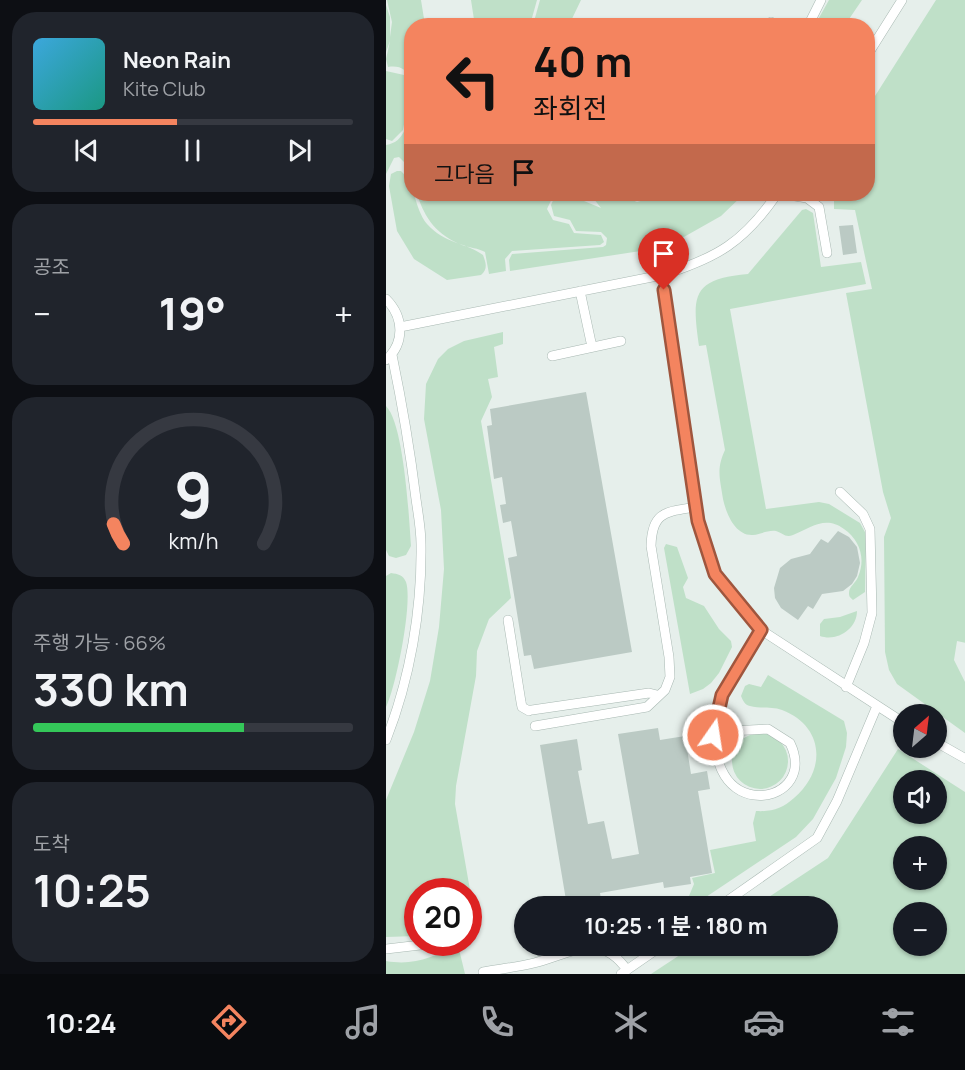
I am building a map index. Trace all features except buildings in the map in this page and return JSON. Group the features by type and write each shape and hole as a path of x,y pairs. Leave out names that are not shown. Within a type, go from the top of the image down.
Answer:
{"lane":[{"path":"812,18 821,0"},
{"path":"875,43 902,0"},
{"path":"400,327 662,275 697,264 737,240 750,229 772,201"},
{"path":"811,201 819,207 827,253"},
{"path":"662,275 695,507 715,574 761,630 845,687 893,716"},
{"path":"580,291 592,347"},
{"path":"386,299 399,317 398,344 389,358 410,448 421,542 418,603 408,667 402,694 386,740"},
{"path":"552,356 621,341"},
{"path":"840,492 863,514 870,529 872,613 864,643 845,687"},
{"path":"535,726 647,707 657,695 665,690 670,669 651,546 652,532 656,521 664,513 695,507"},
{"path":"508,620 522,707 531,711 649,693 657,695"},
{"path":"717,719 730,731 768,729 790,743 794,765 784,786 770,796 761,797 737,789 720,769 713,735 722,695 761,630"},
{"path":"734,896 816,838 837,801 877,706"},
{"path":"947,748 965,759"},
{"path":"386,949 404,947"},
{"path":"484,972 535,963 584,947 601,948 616,957 624,972 647,956"}],"green space":[{"path":"387,0 421,0 424,18 404,18 404,70 388,67 386,59 390,41 386,52 386,5 390,17 390,37 392,22"},
{"path":"471,0 537,0 532,18 474,18"},
{"path":"540,0 581,0 572,18 535,18"},
{"path":"829,0 862,0 850,18 819,18"},
{"path":"936,0 966,0 966,643 957,641 954,660 965,682 965,733 947,720 947,704 925,704 897,684 889,670 885,652 884,537 891,518 883,492 846,293 872,289 855,210 834,209 834,201 875,201 875,96"},
{"path":"386,71 404,75 404,124 403,130 392,141 386,139"},
{"path":"404,130 404,162 399,157 394,158 386,174 386,145 402,136"},
{"path":"401,171 404,175 404,201 416,201 423,218 434,231 483,255 486,266 481,275 447,280 414,259 397,231 389,186 391,174"},
{"path":"420,201 551,201 547,209 553,220 569,224 574,233 601,235 604,242 600,245 512,251 505,259 506,271 489,274 485,252 453,241 433,225"},
{"path":"553,201 584,201 601,208 596,201 737,201 721,216 675,242 647,250 510,271 509,260 512,254 606,245 607,238 601,232 576,231 570,220 554,216 551,205"},
{"path":"806,209 813,213 821,267 861,262 866,284 730,309 766,509 819,502 829,504 860,523 866,534 865,592 853,600 849,596 849,591 858,577 861,557 858,544 844,529 831,523 824,523 790,536 773,531 753,535 741,532 732,523 724,505 721,486 720,469 725,450 706,345 699,346 696,303 699,293 715,280 748,274 802,210"},
{"path":"503,332 503,344 494,347 498,377 488,379 492,397 481,421 511,598 489,619 477,651 476,676 456,786 455,804 468,878 404,878 404,936 386,937 386,800 414,732 430,681 439,627 444,569 441,510 424,419 426,384 438,359 448,349 464,341"},
{"path":"386,406 397,431 401,451 411,546 406,555 396,558 389,556 386,550"},
{"path":"666,544 677,547 688,578 683,587 686,598 704,606 719,629 731,641 732,647 719,673 711,683 690,694 664,548"},
{"path":"391,573 403,578 408,592 399,664 386,707 386,576"},
{"path":"857,611 854,623 845,632 833,637 820,636 820,624 824,619 840,617"},
{"path":"768,675 844,721 847,733 846,747 836,778 813,819 796,837 708,896 689,896 694,884 692,878 715,873 710,850 756,841 753,823 756,811 777,809 786,804 805,787 812,775 816,762 816,750 813,737 806,727 796,717 782,710 748,705 744,702 741,696 745,686 749,684 761,687"},
{"path":"760,733 771,735 780,741 786,750 788,761 786,772 780,781 771,787 760,789 749,787 740,781 734,772 732,761 734,750 740,741 749,735"},
{"path":"893,757 912,758 931,770 893,770 893,824 947,824 947,780 965,792 965,974 651,974 678,956 838,956 838,896 770,896 828,858"},
{"path":"461,956 465,974 386,974 386,961 406,962 432,957"}],"route":[{"path":"664,290 698,521 715,574 761,630 722,695 713,735"}]}
